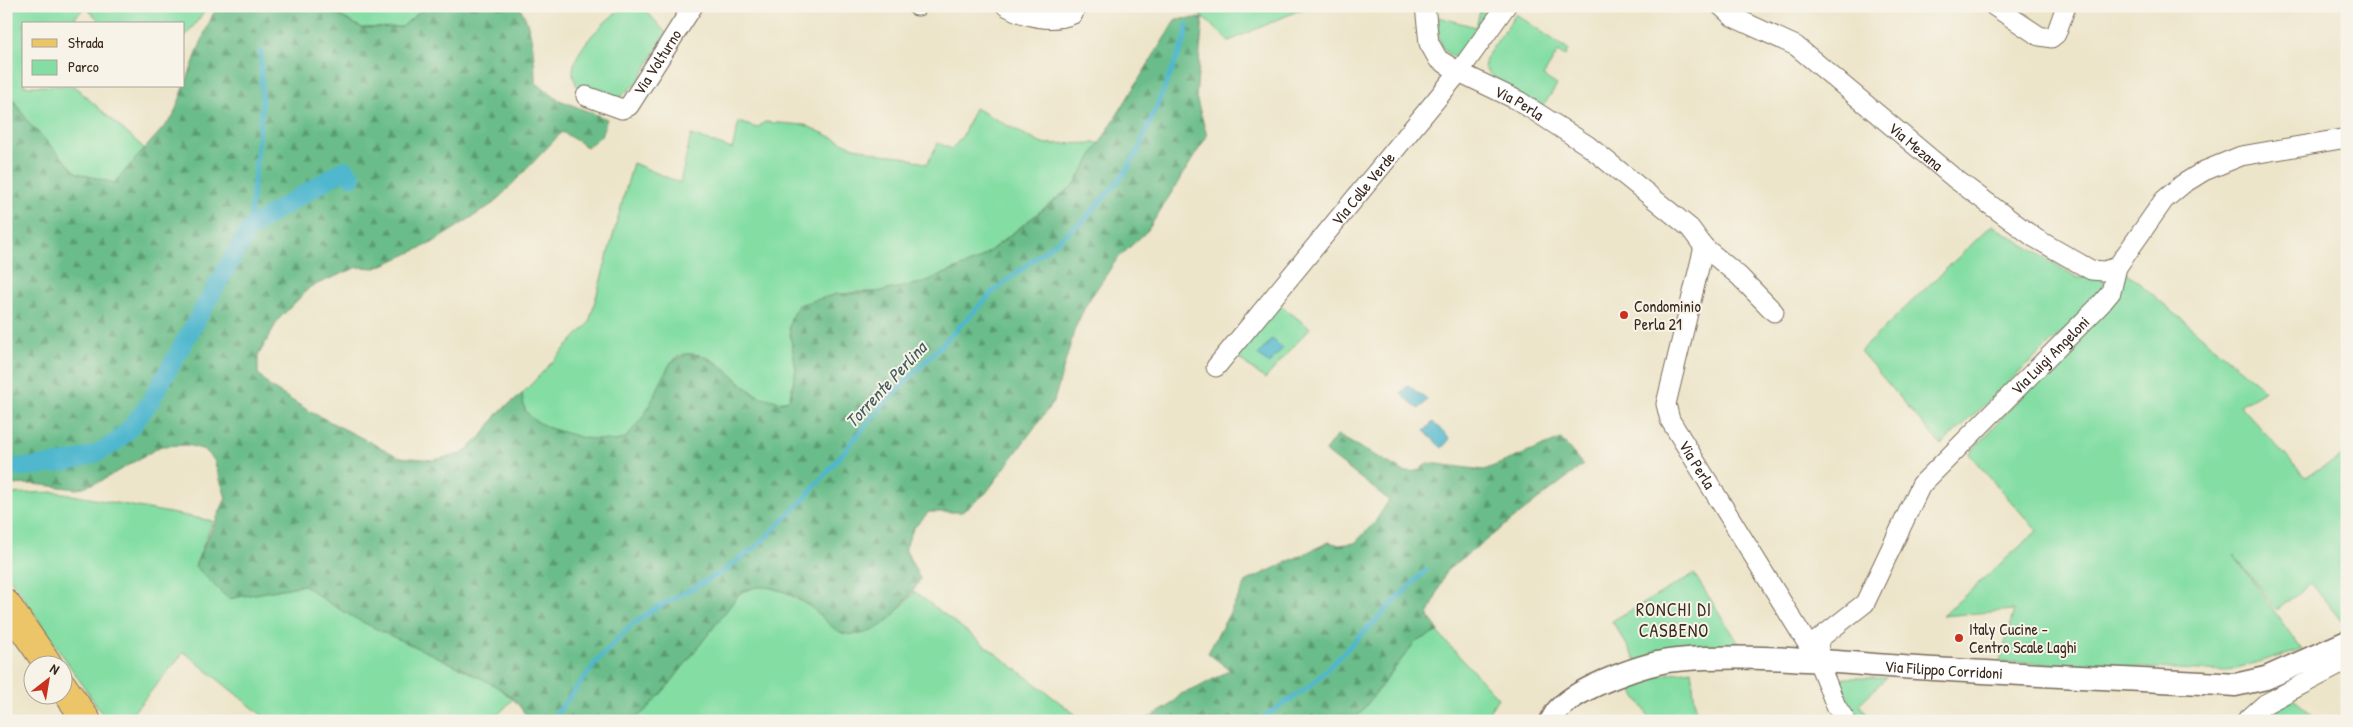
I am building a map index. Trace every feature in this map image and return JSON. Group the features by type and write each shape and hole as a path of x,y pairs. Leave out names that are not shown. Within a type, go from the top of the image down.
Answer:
{"main road":[{"path":"6,604 41,654"},
{"path":"72,699 87,721"}],"street":[{"name":"Via Volturno","path":"586,96 622,108 629,106 693,6"},
{"path":"1006,6 1026,16 1039,17 1067,16 1072,14 1076,6"},
{"name":"Via Perla","path":"1425,6 1429,43 1438,59 1459,72 1519,101 1587,145 1690,228 1704,247 1739,276 1774,312"},
{"name":"Via Colle Verde","path":"1216,367 1459,72 1506,6"},
{"name":"Via Mezana","path":"1722,6 1733,17 1796,46 1954,178 2035,238 2091,270 2104,271 2117,267"},
{"path":"1994,6 2039,36 2051,38 2056,34 2066,6"},
{"name":"Via Luigi Angeloni","path":"1818,661 1819,639 1865,603 1921,485 2101,304 2111,292 2117,267 2164,200 2183,184 2204,171 2241,156 2347,138"},
{"name":"Via Perla","path":"1704,247 1666,404 1670,420 1818,661 1836,706 1846,721"},
{"name":"Via Filippo Corridoni","path":"1551,721 1560,708 1594,686 1633,670 1667,662 1734,658 1818,661 1928,669 2235,685 2266,678 2347,642"},
{"path":"2246,721 2265,704 2347,661"}],"green space":[{"path":"6,6 209,6 185,37 185,22 101,22 85,7 71,22 22,22 22,88 76,88 145,149 114,183 77,173 30,125 6,89"},
{"path":"220,6 322,6 362,28 402,27 426,6 518,6 527,21 530,31 535,82 557,99 607,119 601,136 587,147 562,132 494,203 432,243 376,268 358,267 310,287 278,320 258,356 258,373 269,386 309,411 399,457 433,460 462,454 481,437 500,411 522,394 525,411 534,420 549,428 584,438 617,441 627,437 645,414 671,362 687,354 702,356 718,364 755,395 781,402 787,401 790,398 796,370 789,327 791,318 798,305 837,294 877,292 922,283 978,260 1002,242 1074,185 1176,19 1203,18 1196,97 1207,136 1148,230 1117,259 1087,303 1075,328 1054,401 986,493 962,512 929,512 913,529 905,549 920,579 891,618 872,631 857,634 842,633 834,629 797,597 768,587 749,589 740,593 668,686 633,721 530,721 514,700 497,687 341,611 304,585 228,599 195,566 226,498 214,460 205,450 188,445 161,446 101,481 77,489 34,484 6,485 6,90 29,123 77,173 114,183 173,117 213,14"},
{"path":"322,6 426,6 402,27 362,28"},
{"path":"625,6 642,6 666,33 638,82 619,98 598,97 577,86 573,76 574,65 584,46 592,36"},
{"path":"1190,6 1309,6 1229,41"},
{"path":"1480,11 1489,15 1459,59 1447,53 1440,43 1438,17 1476,27"},
{"path":"1516,14 1568,50 1565,56 1558,52 1543,76 1557,85 1542,108 1495,80 1484,67 1487,56"},
{"path":"975,108 1042,144 1100,143 1074,185 978,260 922,283 877,292 855,292 794,311 789,327 796,370 789,400 774,401 761,397 714,361 701,355 686,354 677,357 671,364 647,412 637,427 625,438 598,441 575,436 542,424 526,411 522,394 589,323 633,163 680,183 691,135 732,149 739,122 757,128 765,122 805,125 851,146 881,154 901,156 927,164 938,143 952,149 962,137"},
{"path":"1992,225 2078,278 2099,276 2106,284 2097,300 1941,445 1860,351"},
{"path":"2126,272 2265,390 2240,405 2305,477 2347,454 2347,628 2311,583 2277,610 2233,554 2302,650 2226,671 2000,662 2014,610 1942,616 2037,531 1969,454 2090,322 2111,307"},
{"path":"1279,304 1310,328 1265,379 1235,355"},
{"path":"1337,435 1405,472 1416,471 1429,463 1484,470 1561,439 1583,465 1446,571 1428,616 1439,631 1415,642 1354,721 1143,721 1168,707 1181,694 1197,688 1230,670 1208,653 1247,581 1329,542 1339,545 1355,543 1375,522 1389,500 1325,451"},
{"path":"56,492 213,521 195,566 228,599 304,585 401,639 493,684 513,699 492,721 269,721 184,652 126,721 107,721 72,669 72,654 62,654 6,572 6,494"},
{"path":"1694,574 1740,645 1737,648 1636,660 1612,621"},
{"path":"760,585 785,592 812,608 899,609 915,592 1084,721 634,721 668,686 740,593"},
{"path":"1437,632 1498,698 1483,721 1354,721 1415,642"},
{"path":"1691,670 1697,718 1695,721 1652,721 1629,686 1661,675"},
{"path":"1831,678 1886,678 1859,704 1873,721 1851,721"},
{"path":"2289,699 2295,699 2319,721 2278,721 2275,713 2280,704"}],"water":[{"path":"1272,339 1283,348 1269,364 1258,355"},
{"path":"1408,385 1427,400 1419,409 1401,394"},
{"path":"1433,422 1450,439 1442,448 1424,431"}],"waterway":[{"name":"Torrente Perlina","path":"551,721 598,660 631,625 654,609 721,573 758,545 804,499 885,403 994,291 1084,220 1126,172 1139,148 1185,39 1187,25"},
{"path":"249,229 262,107 261,51"},
{"path":"6,468 48,465 77,460 103,450 119,439 134,424 150,402 249,229 345,169 352,177"},
{"path":"1258,721 1310,686 1426,570"}],"place":[{"name":"Condominio Perla 21","path":"1624,315"},
{"name":"Italy Cucine - Centro Scale Laghi","path":"1959,638"}],"district":[{"name":"RONCHI DI CASBENO","path":"1674,620"}]}
